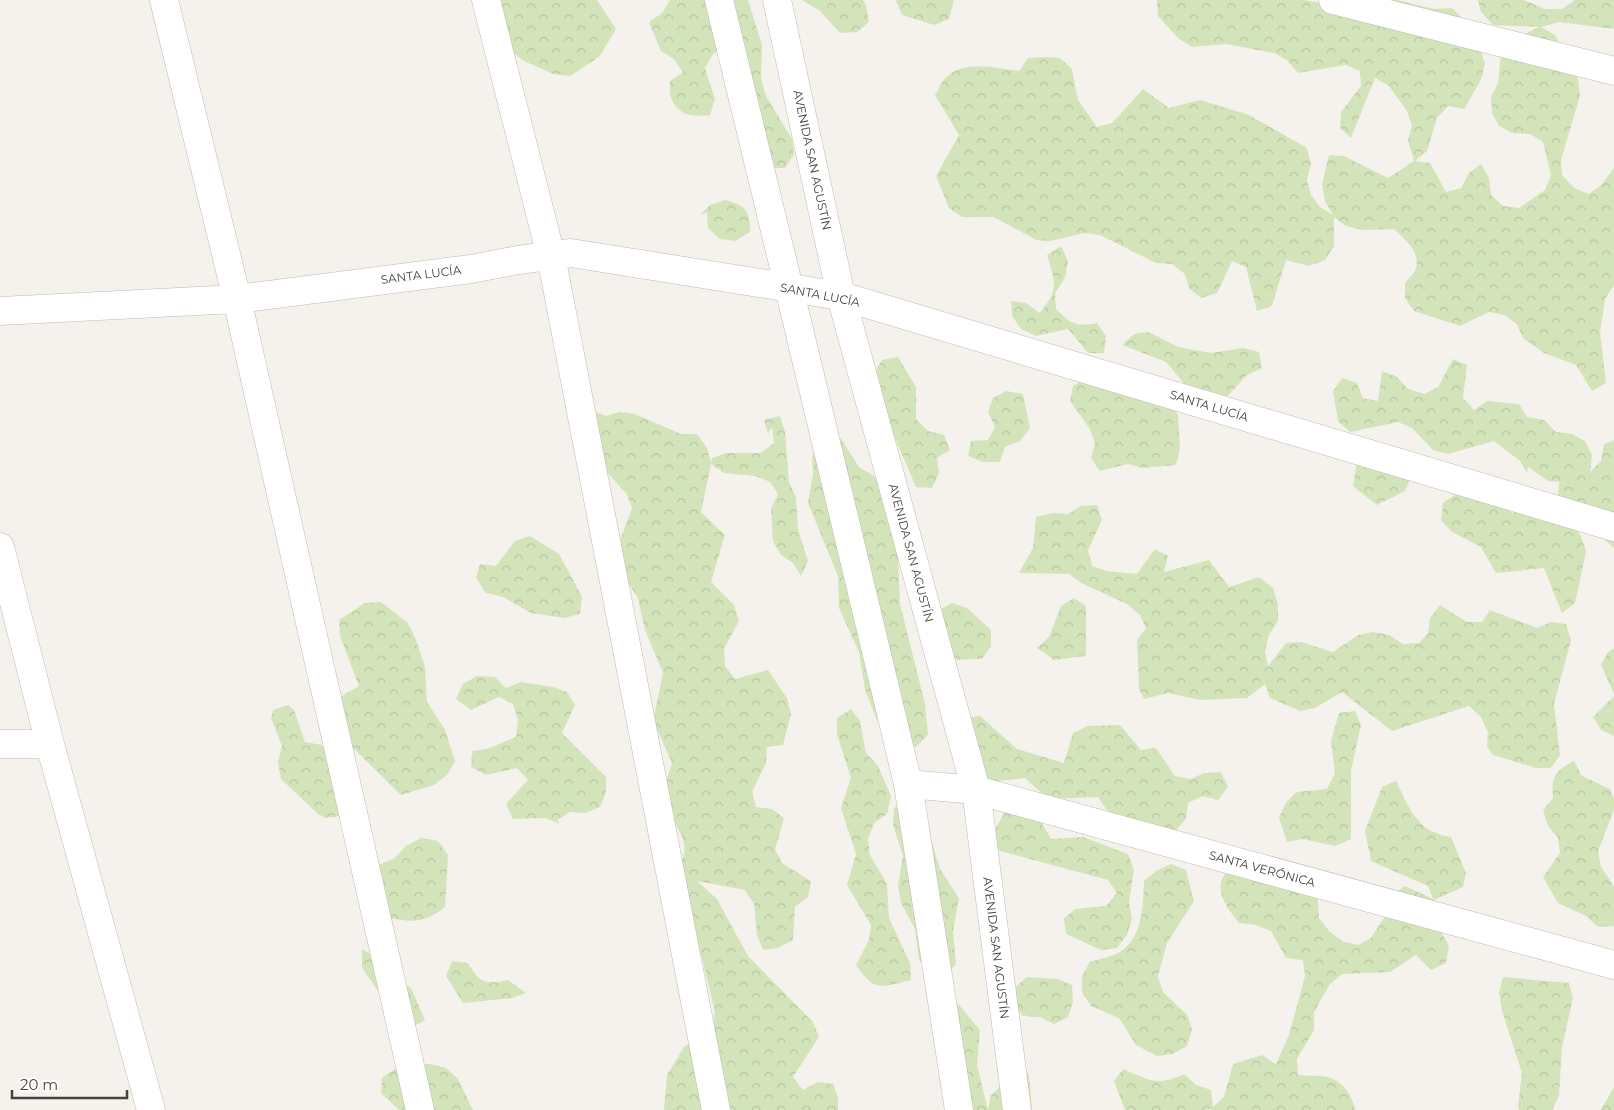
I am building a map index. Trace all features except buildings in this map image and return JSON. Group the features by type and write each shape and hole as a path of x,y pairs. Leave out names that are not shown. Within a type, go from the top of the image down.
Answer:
{"street":[{"path":"164,0 237,299 420,1110"},
{"path":"486,0 551,256 716,1110"},
{"path":"719,0 908,784 958,1110"},
{"name":"AVENIDA SAN AGUSTÍN","path":"777,0 841,296 976,790 1017,1110"},
{"path":"1333,0 1614,71"},
{"name":"SANTA LUCÍA","path":"0,311 237,299 461,270 571,253 841,296 1614,527"},
{"path":"0,547 50,744 151,1110"},
{"path":"0,744 50,744"},
{"name":"SANTA VERÓNICA","path":"908,784 976,790 1614,965"}],"green space":[{"path":"476,0 597,0 616,29 599,57 570,76 553,74 524,61 498,42"},
{"path":"670,0 748,0 762,45 761,79 766,96 792,139 794,155 785,168 770,168 726,47 713,54 705,68 715,99 710,115 698,116 687,114 677,108 670,94 670,81 683,72 674,59 661,51 649,22 662,13"},
{"path":"802,0 863,0 866,5 869,22 857,32 840,33 820,11"},
{"path":"897,0 954,0 949,19 934,25 902,15"},
{"path":"1157,0 1305,0 1345,8 1359,0 1397,0 1434,9 1452,8 1475,31 1485,64 1481,80 1464,109 1448,106 1437,118 1427,151 1415,161 1430,163 1446,192 1461,188 1469,173 1481,164 1489,178 1491,195 1503,206 1519,208 1545,190 1551,175 1543,142 1530,134 1512,133 1499,126 1492,113 1491,96 1498,84 1501,52 1512,40 1539,27 1493,25 1481,12 1478,0 1524,0 1545,9 1562,9 1575,0 1614,0 1614,29 1559,22 1541,27 1555,35 1578,79 1580,96 1561,160 1562,175 1574,188 1589,194 1601,185 1614,168 1614,285 1605,299 1600,333 1606,383 1592,391 1576,365 1544,353 1523,338 1517,324 1504,315 1489,312 1460,326 1414,311 1405,298 1405,283 1415,271 1417,264 1415,253 1412,247 1394,229 1362,230 1346,226 1334,217 1334,246 1325,260 1309,266 1286,260 1272,306 1257,311 1246,267 1232,261 1217,293 1201,298 1189,288 1185,274 1172,264 1156,263 1100,235 1084,233 1051,241 1036,240 994,217 962,217 949,208 936,176 959,135 935,95 943,81 959,69 978,66 1019,71 1028,58 1060,58 1072,69 1078,100 1097,127 1112,123 1143,89 1169,108 1200,100 1249,115 1307,148 1311,164 1307,180 1311,195 1320,207 1333,215 1325,201 1322,184 1329,155 1344,156 1388,178 1414,161 1408,140 1412,125 1407,111 1389,86 1375,78 1351,138 1340,128 1341,112 1361,86 1360,71 1346,65 1298,73 1287,60 1274,53 1226,44 1192,47 1178,38 1158,16"},
{"path":"725,200 738,204 748,214 750,232 735,241 720,239 708,228 707,212 699,216 710,205"},
{"path":"1061,246 1068,261 1065,278 1055,293 1056,309 1074,323 1084,325 1097,323 1106,336 1104,353 1088,353 1068,329 1036,336 1021,329 1012,316 1011,301 1026,303 1040,313 1051,297 1054,285 1047,255"},
{"path":"1149,332 1178,347 1211,353 1243,348 1259,352 1262,368 1247,375 1225,399 1192,393 1166,362 1122,345 1134,334"},
{"path":"898,357 916,387 916,419 928,431 944,435 950,450 937,458 939,473 932,488 916,487 874,389 874,374 882,360"},
{"path":"1453,359 1467,365 1463,398 1474,410 1487,401 1519,404 1527,417 1544,420 1556,432 1572,434 1585,441 1592,455 1590,472 1601,461 1604,444 1614,440 1614,548 1558,498 1559,482 1548,481 1528,467 1527,473 1520,461 1494,441 1448,454 1433,450 1412,428 1398,422 1350,432 1338,421 1333,391 1342,378 1357,383 1363,398 1378,401 1382,371 1397,377 1408,389 1424,394 1438,387"},
{"path":"1086,378 1161,389 1178,415 1180,448 1176,465 1143,468 1128,464 1100,471 1091,458 1095,443 1090,429 1070,401 1073,386"},
{"path":"1006,391 1023,394 1030,428 1020,441 1005,447 1000,462 983,462 968,456 971,441 988,440 995,427 988,412 993,398"},
{"path":"590,410 606,416 620,412 635,414 681,434 697,434 707,448 711,463 712,458 727,453 761,453 774,443 772,427 768,434 764,420 780,416 785,432 789,482 796,497 798,529 808,561 801,576 793,563 781,555 773,541 771,509 778,494 770,482 755,476 724,473 711,464 701,512 725,535 711,582 734,605 739,621 724,649 725,666 735,679 768,670 787,698 791,714 783,745 767,747 766,763 752,792 756,807 772,809 784,818 775,850 783,864 811,881 808,897 795,907 793,940 778,948 763,950 757,935 754,904 745,890 697,881 717,899 748,956 813,1022 819,1037 793,1077 803,1090 818,1082 833,1084 838,1098 838,1110 664,1110 667,1075 684,1047 712,1028 715,1012 699,946 669,885 682,860 684,847 679,831 663,805 664,789 672,763 653,720 663,673 645,630 638,598 619,569 615,554 632,508 626,493 580,444"},
{"path":"827,432 841,439 859,467 874,476 890,504 888,521 898,555 900,604 925,704 928,735 916,747 900,745 877,720 865,690 859,652 839,608 838,576 808,503 813,473 812,458 816,443"},
{"path":"1358,455 1411,477 1405,491 1377,505 1353,486"},
{"path":"1488,492 1512,513 1542,505 1571,523 1581,536 1586,552 1575,603 1562,613 1544,568 1496,573 1481,547 1452,532 1441,520 1443,503 1456,494"},
{"path":"1097,505 1102,520 1088,550 1092,566 1107,571 1137,574 1155,549 1168,556 1164,572 1209,560 1229,587 1259,577 1273,588 1278,604 1278,621 1269,635 1265,651 1268,666 1286,643 1301,642 1333,652 1358,635 1373,632 1389,635 1403,644 1419,643 1428,633 1430,618 1440,605 1467,622 1482,622 1490,610 1537,628 1551,622 1566,624 1571,640 1554,704 1560,755 1551,768 1536,768 1493,755 1487,747 1488,732 1481,717 1469,706 1392,731 1342,692 1315,708 1300,711 1270,698 1265,684 1247,698 1199,700 1168,693 1144,699 1139,689 1137,640 1146,628 1140,615 1127,604 1081,583 1069,574 1019,573 1033,548 1036,517 1052,513 1068,514 1081,506"},
{"path":"530,536 559,554 582,597 580,614 564,618 531,613 503,597 486,593 476,578 480,564 496,566 515,541"},
{"path":"1074,598 1086,606 1086,656 1054,660 1037,648 1049,637 1061,606"},
{"path":"381,602 407,622 415,637 425,667 427,702 445,730 455,761 447,775 434,785 401,795 349,744 333,701 359,686 340,636 339,620 365,603"},
{"path":"952,603 967,608 991,630 991,646 982,659 950,660 939,610"},
{"path":"1614,648 1614,694 1601,665 1608,652"},
{"path":"477,676 495,677 506,688 521,682 553,687 567,692 575,705 562,733 606,777 606,792 600,807 585,813 570,812 557,820 560,824 545,818 513,819 506,804 528,780 517,768 486,775 471,767 472,751 487,749 516,737 518,720 513,704 499,697 471,710 456,699 463,684"},
{"path":"1614,696 1614,736 1601,730 1593,717"},
{"path":"288,705 294,710 305,742 322,745 334,767 341,816 325,818 318,814 281,779 278,762 282,746 271,718 273,710"},
{"path":"851,709 860,721 866,753 878,766 891,796 887,814 874,823 868,839 870,855 887,884 889,918 910,963 911,980 885,986 879,986 868,980 856,965 869,940 871,925 847,885 856,854 841,808 851,778 837,734 837,718"},
{"path":"1355,711 1361,725 1351,771 1351,839 1335,846 1303,839 1287,842 1279,818 1285,804 1296,792 1327,789 1335,773 1331,741 1339,713"},
{"path":"980,716 1017,749 1064,763 1073,733 1088,726 1120,725 1141,750 1156,748 1175,776 1191,779 1204,773 1221,772 1228,787 1218,800 1203,796 1188,803 1186,819 1165,842 1144,843 1106,809 1098,797 1048,799 1025,778 975,784 965,718"},
{"path":"1574,761 1582,776 1610,789 1614,799 1614,810 1598,851 1601,867 1614,886 1614,926 1598,927 1586,916 1558,903 1543,877 1560,853 1558,838 1548,826 1543,810 1553,798 1553,784 1558,771"},
{"path":"1396,781 1416,818 1438,834 1451,837 1466,873 1463,887 1434,900 1441,932 1449,946 1446,963 1431,970 1416,955 1390,972 1342,974 1330,984 1314,1012 1314,1030 1297,1059 1298,1075 1323,1076 1336,1080 1347,1091 1355,1110 1211,1110 1212,1108 1207,1110 1125,1110 1114,1081 1123,1069 1147,1079 1159,1081 1184,1074 1196,1085 1211,1090 1213,1107 1224,1097 1233,1064 1262,1055 1276,1064 1289,1035 1305,976 1303,960 1286,958 1271,931 1256,925 1239,923 1221,893 1222,880 1230,868 1301,873 1318,901 1319,918 1329,931 1342,941 1358,945 1371,938 1389,910 1392,895 1405,886 1433,899 1428,886 1371,861 1365,831 1382,787"},
{"path":"906,800 921,806 940,869 959,898 953,931 956,965 943,975 927,972 919,959 915,929 901,903 898,886 903,856 893,825 894,808"},
{"path":"1006,810 1035,811 1051,839 1083,837 1128,854 1134,870 1129,902 1132,919 1127,935 1117,948 1101,950 1066,934 1064,919 1075,909 1106,906 1117,893 1108,880 1000,851 990,838"},
{"path":"421,838 438,841 448,855 445,907 422,920 408,921 381,917 365,871 395,858 406,846"},
{"path":"1171,864 1186,870 1194,901 1167,943 1158,977 1163,992 1187,1015 1192,1029 1187,1046 1173,1054 1157,1056 1136,1045 1119,1018 1091,1006 1082,992 1082,976 1090,962 1109,957 1128,946 1140,920 1144,881 1156,871"},
{"path":"362,949 389,965 397,979 411,988 425,1020 410,1028 381,995 362,968"},
{"path":"452,961 468,963 476,975 484,981 508,980 526,993 512,998 463,1003 446,976"},
{"path":"1027,977 1058,979 1072,985 1073,1002 1068,1017 1054,1024 1040,1017 1023,1016 1013,1004 1013,989"},
{"path":"1503,977 1569,983 1573,998 1562,1047 1559,1096 1552,1110 1519,1110 1522,1073 1502,1011 1499,993"},
{"path":"949,993 980,1030 977,1065 988,1110 954,1110 940,1085 939,1070"},
{"path":"1004,1056 1020,1062 1029,1075 1032,1110 988,1110 991,1095 1002,1085 997,1070"},
{"path":"430,1064 446,1068 458,1079 473,1110 399,1110 381,1093 382,1078 398,1067"},
{"path":"1614,1087 1614,1110 1601,1110"}]}
